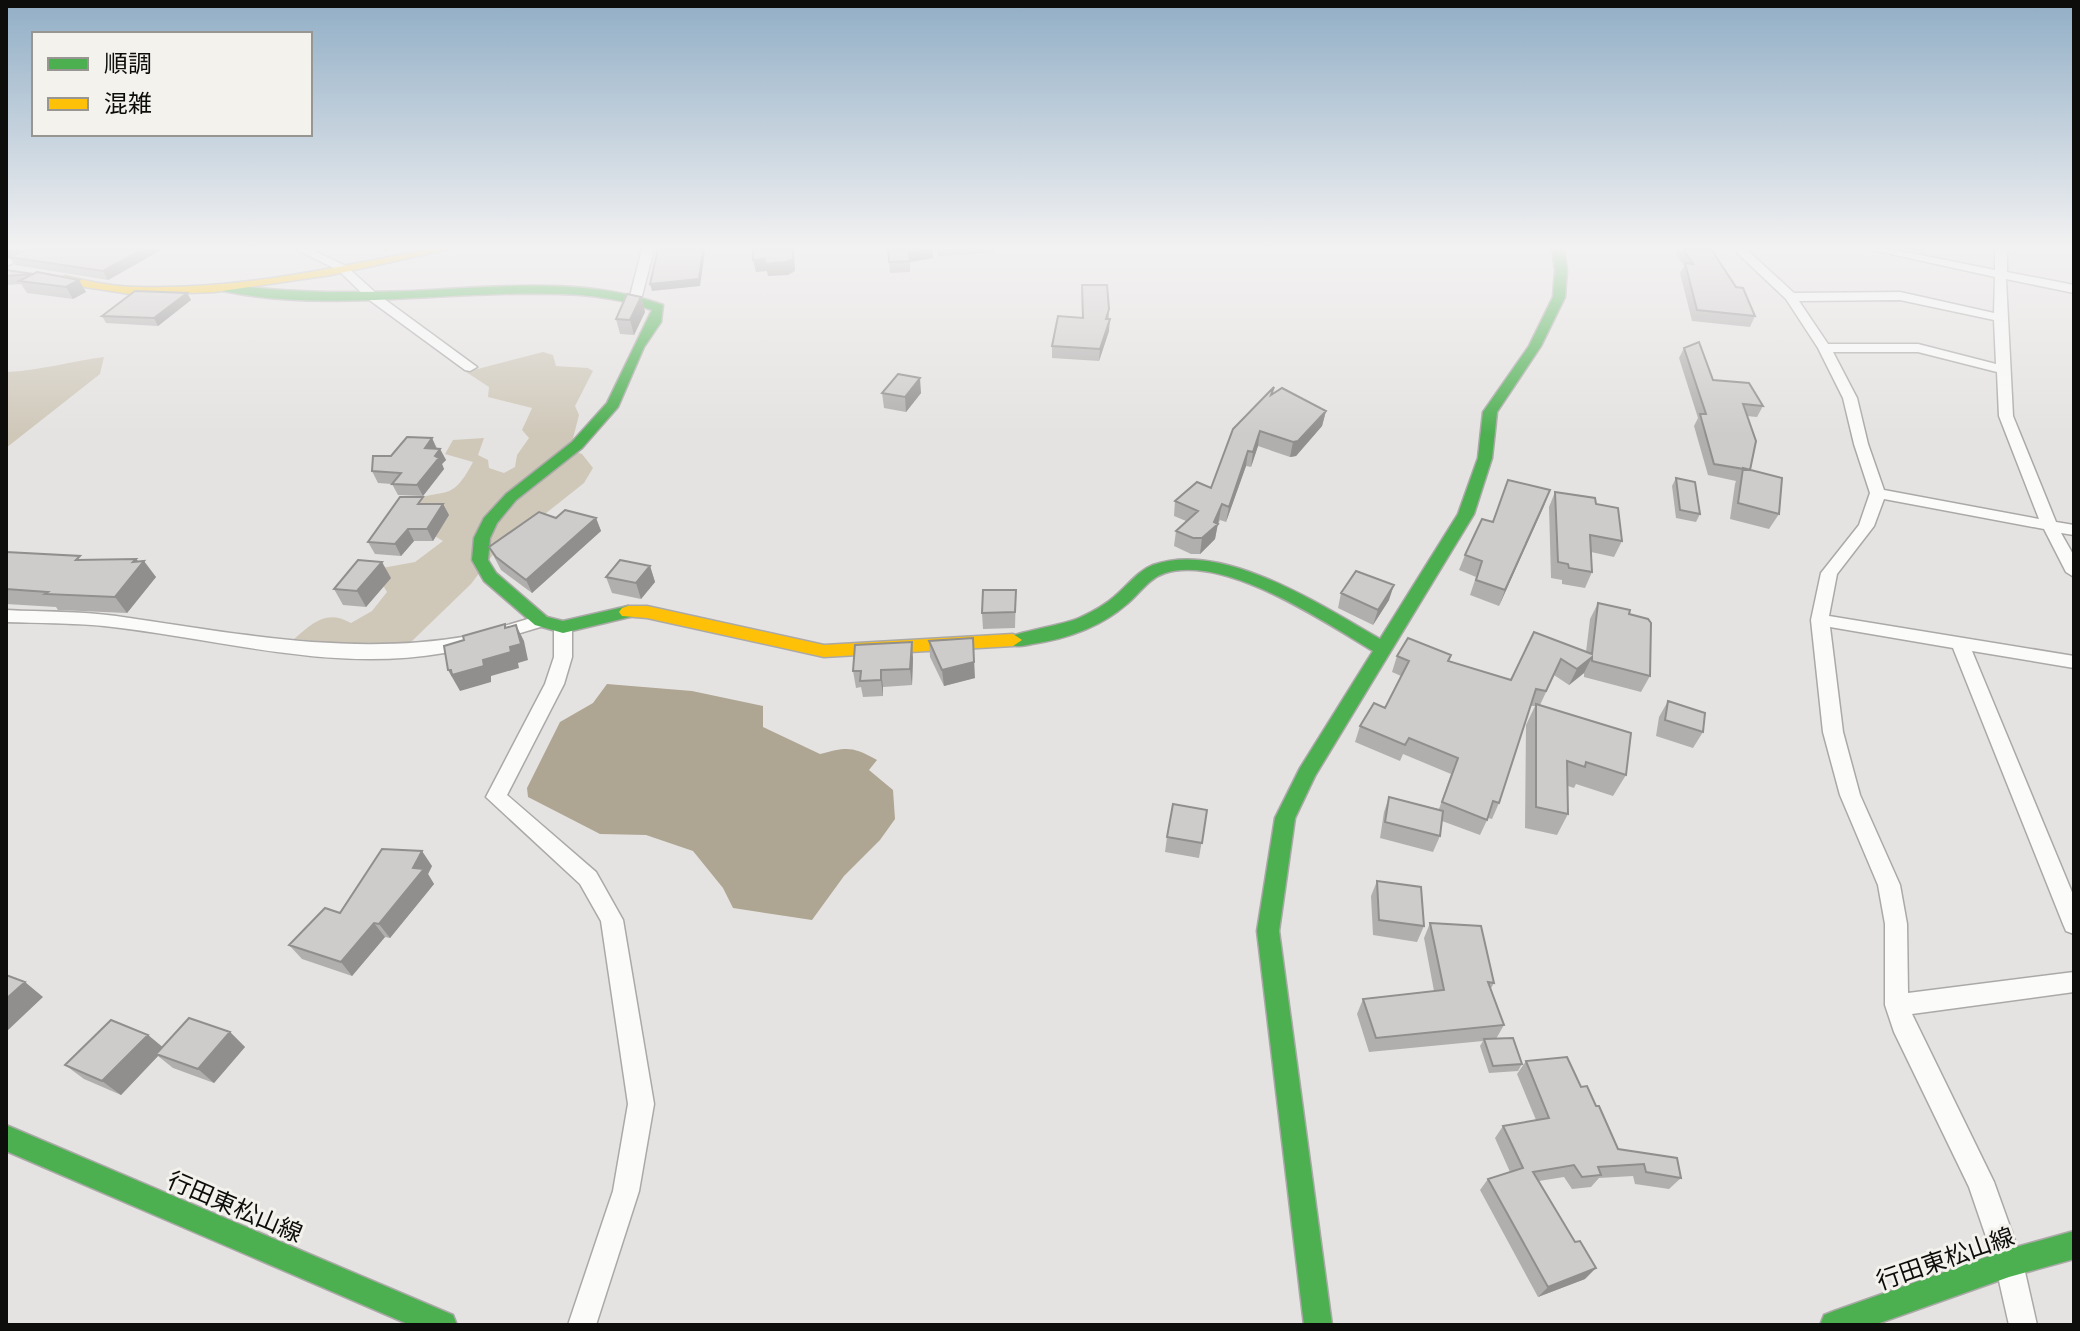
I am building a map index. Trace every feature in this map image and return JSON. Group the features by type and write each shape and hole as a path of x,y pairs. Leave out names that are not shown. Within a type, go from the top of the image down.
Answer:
{"street":[{"path":"393,311 470,367"},
{"path":"582,1325 626,1191 641,1104 612,920 588,878 496,797 524,738 558,683 566,646 552,624 490,577 480,560 482,538 490,521 511,497 577,445 613,404 638,347 660,311"},
{"path":"1318,1325 1268,931 1285,818 1307,773 1466,514 1485,458 1490,412 1542,334 1553,311"},
{"path":"1800,311 1850,398 1861,444 1878,493 1866,526 1829,573 1820,620 1833,732 1850,795 1889,885 1896,924 1897,1005 1906,1032 1981,1182 2009,1263 2023,1325"},
{"path":"1969,311 2000,318"},
{"path":"2000,311 2006,416 2050,526 2074,572"},
{"path":"1824,348 1918,348 2002,369"},
{"path":"1878,493 2074,530"},
{"path":"6,616 115,622 326,651 367,652 447,647 552,624 624,612 647,612 824,651 1050,635 1086,622 1111,608 1157,570 1182,562 1242,574 1384,649"},
{"path":"1820,620 2074,662"},
{"path":"1960,644 2074,924"},
{"path":"1897,1005 2074,982"},
{"name":"行田東松山線","path":"6,1138 443,1325"},
{"name":"行田東松山線","path":"1834,1325 2009,1263 2074,1245"}],"shaded area":[{"path":"543,352 553,355 556,366 593,371 575,406 579,415 570,450 582,454 593,468 584,483 492,556 471,584 412,641 393,648 294,639 320,620 334,617 351,623 372,611 387,592 378,577 382,568 415,562 443,541 433,535 408,503 452,490 465,476 473,462 445,454 453,440 484,438 478,455 488,460 489,468 504,473 515,467 517,455 529,438 522,430 532,408 488,397 489,387 466,372"},
{"path":"104,357 100,374 6,448 6,372"},
{"path":"607,684 692,691 763,706 763,727 820,754 849,749 868,755 877,760 869,770 893,790 895,819 880,840 844,876 812,920 733,908 723,888 693,851 646,835 600,834 528,797 527,788 560,722 593,703"}],"building":[{"path":"108,311 163,311 154,318 102,316"},
{"path":"619,311 634,311 630,320 616,319"},
{"path":"1083,311 1108,311 1106,319 1110,319 1100,349 1052,346 1058,316 1083,318"},
{"path":"1708,311 1753,311 1755,316"},
{"path":"1699,342 1713,380 1749,383 1763,406 1743,404 1756,441 1750,470 1714,464 1700,414 1706,414 1684,348"},
{"path":"898,374 920,378 905,397 882,393"},
{"path":"1274,387 1271,395 1282,388 1326,411 1298,441 1260,431 1253,452 1248,451 1229,507 1222,504 1214,522 1218,524 1202,538 1176,531 1198,511 1175,501 1197,482 1211,488 1233,429"},
{"path":"407,437 432,438 425,448 440,449 435,456 439,458 417,485 392,484 401,473 372,471 373,456 391,456"},
{"path":"1743,468 1782,478 1779,514 1738,503"},
{"path":"1676,478 1695,482 1700,514 1680,510"},
{"path":"1508,480 1550,490 1505,590 1476,580 1482,561 1465,555 1482,519 1493,522"},
{"path":"1555,492 1595,498 1596,504 1618,508 1622,541 1590,535 1592,572 1569,568 1568,564 1558,562"},
{"path":"400,497 423,497 418,504 443,504 427,529 408,529 395,544 368,542"},
{"path":"565,510 596,518 526,580 496,557 489,547 539,512 556,518"},
{"path":"6,552 80,556 76,560 144,561 115,597 45,594 48,592 6,589"},
{"path":"358,560 382,562 357,591 334,589"},
{"path":"620,560 650,566 636,583 606,577"},
{"path":"1356,571 1394,585 1378,610 1341,593"},
{"path":"983,590 1016,590 1015,612 982,613"},
{"path":"1598,603 1630,610 1629,614 1648,619 1651,623 1650,676 1592,661 1592,657 1577,669 1561,659 1546,691 1536,689 1499,803 1493,801 1487,820 1442,802 1458,758 1409,738 1405,745 1360,726 1374,703 1385,708 1409,661 1397,656 1408,638 1451,655 1448,661 1511,680 1534,632 1592,654"},
{"path":"505,624 505,628 516,625 521,644 510,647 511,652 483,660 484,666 452,675 448,670 444,646 464,640 463,636"},
{"path":"973,638 974,662 942,670 929,641"},
{"path":"912,642 910,669 881,670 881,680 860,681 861,671 853,671 855,645"},
{"path":"1668,701 1705,713 1703,732 1665,720"},
{"path":"1536,704 1631,733 1626,775 1586,762 1585,767 1567,761 1568,814 1536,807"},
{"path":"1389,797 1443,811 1440,836 1385,822"},
{"path":"1173,804 1207,810 1202,843 1167,837"},
{"path":"382,849 422,851 413,868 424,869 379,924 374,923 341,962 289,945 325,908 340,913"},
{"path":"1377,881 1421,887 1424,926 1379,920"},
{"path":"1430,923 1481,926 1494,983 1488,982 1504,1025 1376,1038 1363,999 1444,990"},
{"path":"6,975 25,982 6,999"},
{"path":"189,1018 230,1032 198,1069 156,1054"},
{"path":"111,1020 148,1035 102,1081 65,1065"},
{"path":"1513,1038 1522,1064 1493,1066 1484,1039"},
{"path":"1567,1057 1581,1087 1587,1086 1596,1106 1599,1106 1618,1149 1677,1158 1681,1178 1646,1172 1644,1164 1598,1167 1601,1175 1582,1177 1574,1165 1533,1172 1575,1242 1580,1241 1596,1268 1548,1287 1488,1179 1523,1168 1503,1126 1549,1118 1526,1061"}],"traffic: fast":[{"path":"628,612 563,627 541,621 490,577 480,560 482,538 490,521 511,497 577,445 613,404 638,347 655,322 658,311"},
{"path":"1318,1325 1268,931 1285,818 1307,773 1466,514 1485,458 1490,412 1535,346 1552,311"},
{"path":"1013,640 1054,634 1080,625 1116,604 1152,572 1182,564 1210,567 1273,589 1384,649"},
{"path":"6,1138 443,1325"},
{"path":"1834,1325 2009,1263 2074,1245"}],"traffic: slow":[{"path":"628,612 647,612 824,651 1013,640"}]}
